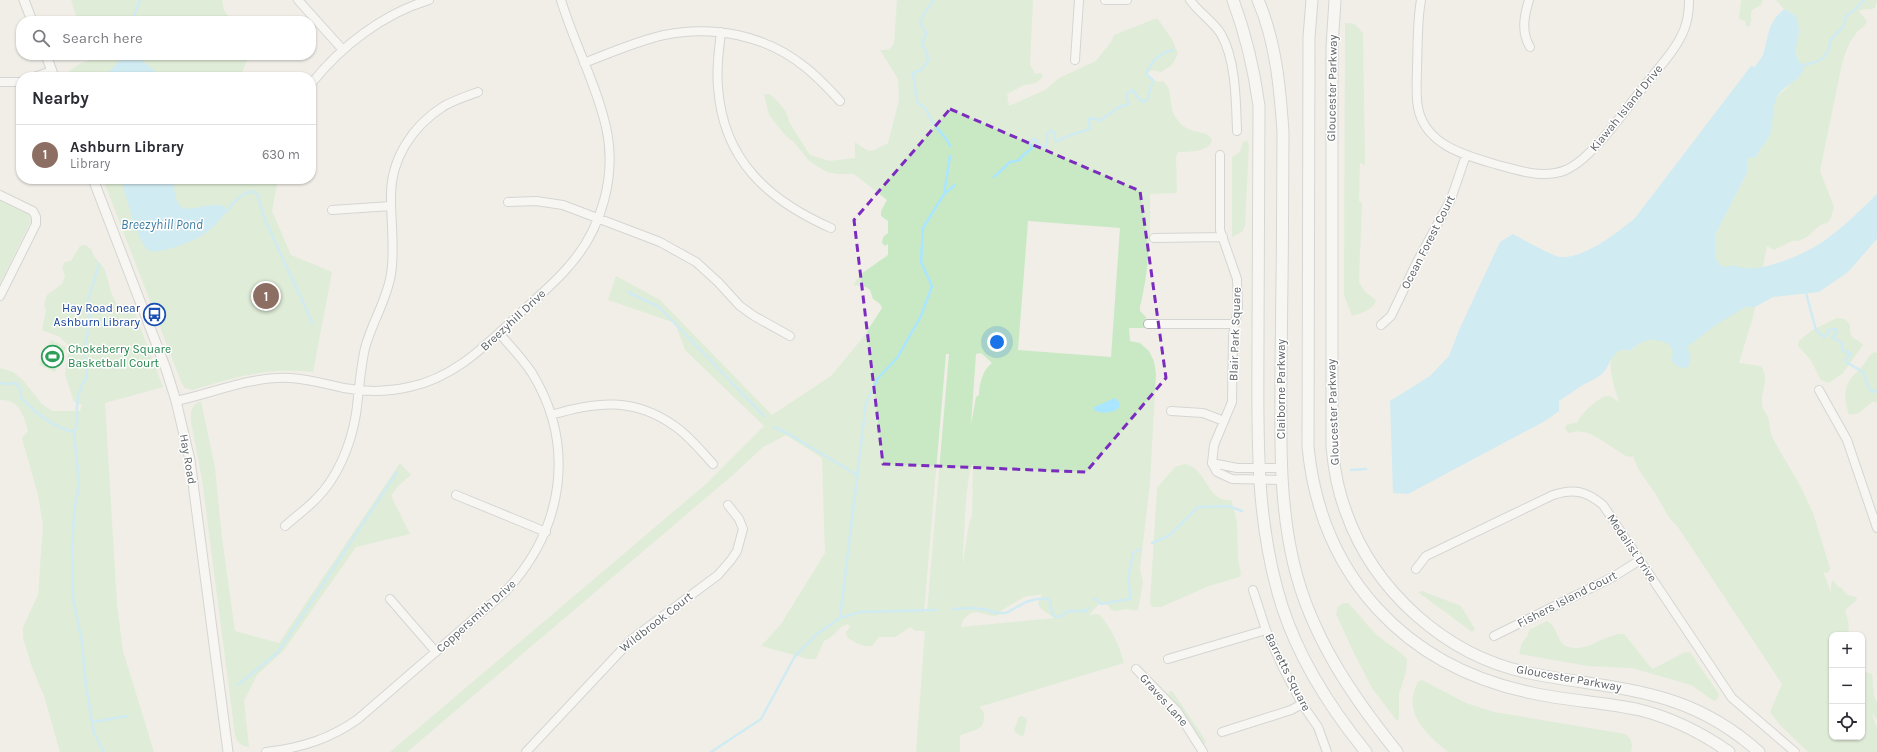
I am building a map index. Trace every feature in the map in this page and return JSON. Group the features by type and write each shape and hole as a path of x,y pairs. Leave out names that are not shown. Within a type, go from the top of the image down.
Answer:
{"main road":[{"name":"Claiborne Parkway","path":"1233,0 1241,21 1253,65 1259,106 1258,440 1260,502 1268,548 1282,606 1302,653 1332,705 1366,752"},
{"name":"Claiborne Parkway","path":"1258,0 1272,46 1280,88 1283,132 1280,468 1287,533 1294,566 1306,604 1323,645 1344,680 1370,718 1397,752"},
{"name":"Gloucester Parkway","path":"1312,0 1309,37 1308,447 1310,470 1322,516 1326,529 1343,563 1362,590 1395,626 1420,647 1449,665 1486,681 1533,694 1640,710 1670,720 1705,736 1729,752"},
{"name":"Gloucester Parkway","path":"1335,0 1332,47 1332,447 1337,483 1346,512 1366,555 1384,581 1416,616 1446,638 1468,651 1486,659 1527,673 1638,690 1665,698 1699,711 1717,720 1746,740 1759,752"}],"street":[{"path":"24,0 30,16"},
{"path":"298,0 312,16"},
{"path":"316,79 343,50 382,21 403,10 429,0"},
{"name":"Breezyhill Drive","path":"176,401 272,378 306,379 359,390 392,390 427,382 460,366 499,333 570,266 587,242 599,218 608,182 609,145 603,113 561,0"},
{"path":"1075,60 1079,0"},
{"path":"1105,0 1127,0"},
{"path":"1190,0 1214,25 1226,46 1233,79 1237,131"},
{"name":"Kiawah Island Drive","path":"1421,0 1418,19 1419,111 1423,122 1436,138 1448,148 1466,155 1534,174 1557,173 1575,165 1590,153 1675,46 1684,29 1689,12 1688,0"},
{"path":"1530,0 1524,29 1524,38 1530,47"},
{"path":"316,20 343,50"},
{"path":"584,63 664,35 692,31 721,32 757,40 789,55 817,76 840,101"},
{"path":"721,32 718,67 719,94 723,117 735,148 748,168 768,191 796,211 831,228"},
{"path":"48,60 52,72"},
{"path":"0,82 16,82"},
{"path":"285,526 315,500 339,466 352,431 366,347 384,300 391,275 393,248 391,188 394,171 402,152 412,134 425,121 441,109 478,92"},
{"name":"Blair Park Square","path":"1220,155 1220,230 1237,279 1238,307 1233,336 1232,402 1214,445 1212,463 1281,480"},
{"name":"Ocean Forest Court","path":"1381,325 1391,316 1417,262 1451,199 1466,155"},
{"name":"Hay Road","path":"95,184 166,369 176,401 190,460 228,752"},
{"path":"0,195 33,211 36,217 36,224 0,296"},
{"path":"508,202 536,201 554,203 572,208 660,242 683,254 708,272 745,309 762,321 790,336"},
{"path":"332,210 391,206"},
{"path":"1154,238 1223,237"},
{"path":"1148,324 1235,324"},
{"name":"Coppersmith Drive","path":"266,752 311,744 344,729 358,719 505,592 518,578 537,550 546,532 557,493 559,464 558,448 551,415 543,393 531,372 518,354 499,333"},
{"path":"1819,390 1847,440 1875,514 1877,528"},
{"path":"551,415 596,404 630,406 652,414 676,427 713,464"},
{"path":"1171,411 1203,413 1224,421"},
{"name":"Blair Park Square","path":"1259,474 1280,468"},
{"name":"Medalist Drive","path":"1416,569 1426,556 1532,504 1566,491 1586,494 1595,498 1603,506 1640,560 1732,698 1795,752"},
{"path":"456,495 546,532"},
{"name":"Wildbrook Court","path":"526,752 632,639 718,575 732,560 739,545 743,529 728,505"},
{"name":"Fishers Island Court","path":"1494,636 1613,577 1640,560"},
{"name":"Barretts Square","path":"1253,590 1266,630 1302,704 1318,727 1327,752"},
{"path":"390,599 436,652"},
{"path":"1168,659 1266,630"},
{"name":"Graves Lane","path":"1136,669 1177,711 1203,752"},
{"path":"1222,732 1291,710 1302,704"}],"highlighted area":[{"path":"950,109 1140,191 1166,378 1086,472 883,464 854,220"}],"green space":[{"path":"71,0 222,0 224,10 228,16 76,16"},
{"path":"897,0 1033,0 1030,64 1035,74 1041,73 1043,77 1036,83 1024,85 1007,94 1009,106 1045,90 1059,78 1096,61 1111,42 1114,35 1157,18 1172,39 1178,54 1172,65 1161,72 1152,70 1148,73 1150,78 1159,82 1163,81 1169,89 1172,109 1180,124 1190,130 1205,134 1212,139 1208,147 1204,149 1178,152 1176,157 1177,193 1150,194 1149,251 1146,279 1140,307 1140,311 1146,317 1145,328 1129,328 1130,341 1140,343 1149,351 1154,361 1156,374 1150,483 1140,569 1143,582 1138,610 1124,609 1114,611 1108,605 1100,603 1089,615 1099,614 1108,625 1120,650 1124,663 979,707 984,713 982,726 960,736 960,752 916,752 925,631 916,631 910,627 895,637 879,637 872,646 865,646 856,643 847,637 846,632 850,627 848,624 844,625 831,637 824,641 816,659 808,659 761,646 781,624 825,553 822,458 786,435 763,447 734,474 407,752 390,752 706,484 764,426 685,350 675,323 608,300 616,276 660,300 772,415 831,376 864,336 882,308 880,304 873,299 870,290 866,287 853,285 861,274 888,255 888,244 885,246 882,243 883,237 888,233 888,221 881,216 881,211 887,200 854,174 837,174 827,172 809,161 769,115 764,94 770,94 782,106 787,114 789,122 810,155 829,161 855,158 855,142 868,151 874,150 888,143 899,100 898,79 880,50 885,50 892,47 894,43","holes":["1028,221 1120,228 1111,357 1018,350","981,353 992,363 986,369 982,377 979,395 976,397 971,425 976,354","946,354 949,354 927,612 924,612","973,464 972,516 969,523 963,564 968,481","1042,594 1038,603 1040,608 1054,618 961,627 964,619 971,613 979,612 995,616 999,615 999,612 1024,597"]},
{"path":"1741,0 1763,0 1760,6 1753,10 1749,27 1746,25 1745,21 1739,19"},
{"path":"1776,0 1877,0 1875,8 1859,11 1867,21 1857,32 1848,47 1840,73 1820,171 1834,207 1831,218 1827,223 1820,225 1807,237 1798,241 1792,241 1774,250 1767,246 1753,317 1739,363 1761,366 1764,371 1765,380 1762,405 1768,419 1772,437 1802,489 1813,513 1830,568 1829,572 1825,573 1823,571 1831,593 1831,584 1833,580 1838,587 1842,588 1844,592 1856,597 1857,600 1845,610 1849,626 1848,632 1829,632 1829,740 1865,740 1865,672 1872,674 1874,696 1877,703 1877,719 1872,714 1877,728 1877,752 1808,752 1781,726 1770,712 1782,684 1678,527 1668,515 1640,471 1633,456 1629,457 1593,435 1577,431 1569,433 1565,429 1566,425 1578,422 1586,411 1604,397 1607,396 1614,398 1619,402 1614,387 1611,368 1611,359 1614,353 1620,350 1630,351 1645,339 1715,257 1715,235 1748,171 1747,158 1755,158 1769,137 1775,100 1802,71 1795,49 1799,32 1796,16 1784,9"},
{"path":"1345,23 1356,26 1363,34 1365,165 1360,163 1359,201 1362,203 1359,282 1365,292 1376,300 1370,309 1352,316 1344,295"},
{"path":"89,60 247,60 242,72 69,72 78,65"},
{"path":"1247,141 1249,144 1245,225 1243,231 1232,237 1232,157 1240,152 1243,142"},
{"path":"105,184 277,184 272,211 291,255 332,272 313,372 281,371 252,374 193,390 185,388 182,384"},
{"path":"0,199 24,210 28,213 31,221 0,284"},
{"path":"85,245 91,249 94,256 105,270 111,292 121,313 133,308 163,387 105,403 117,605 123,651 154,752 60,752 44,696 32,667 23,638 23,627 38,595 43,525 38,495 22,438 28,431 20,409 12,402 0,400 0,368 13,372 22,379 42,404 52,411 80,411 82,405 74,402 65,374 69,346 60,337 42,330 46,310 44,305 47,295 62,284 65,276 62,268 65,262 71,261 80,246"},
{"path":"1837,318 1845,319 1850,325 1850,334 1863,345 1843,373 1829,383 1821,380 1810,359 1798,346 1799,341 1811,331"},
{"name":"Chokeberry Square Basketball Court","path":"51,340 66,347 55,372 39,365"},
{"path":"1874,352 1877,353 1877,402 1872,402 1859,413 1849,415 1845,395 1847,385"},
{"path":"201,401 215,468 222,538 235,631 279,643 400,463 411,475 399,485 391,496 410,534 356,547 284,650 257,675 244,701 249,747 240,744 235,735 202,479 191,422 192,409"},
{"path":"1185,464 1193,467 1198,472 1216,496 1231,500 1237,522 1238,559 1241,574 1239,577 1209,586 1161,607 1152,607 1150,603 1157,488 1175,467"},
{"path":"1422,591 1461,606 1475,629 1472,632 1418,592"},
{"path":"1343,603 1348,603 1377,635 1407,659 1406,672 1399,694 1399,718 1397,721 1372,688 1336,614 1338,607"},
{"path":"1547,621 1551,623 1564,645 1568,647 1583,647 1610,636 1624,634 1653,669 1685,652 1690,652 1719,694 1718,698 1714,701 1691,685 1632,668 1588,666 1519,654 1522,643 1528,635 1529,630"},
{"path":"1422,680 1466,703 1494,712 1625,734 1631,742 1631,752 1448,752 1425,730 1414,713 1414,693 1418,682"},
{"path":"1170,691 1173,692 1206,741 1205,744 1202,743 1178,707 1168,696"},
{"path":"1021,716 1026,718 1027,722 1023,737 1014,730 1019,717"}],"water":[{"path":"1784,9 1796,16 1799,32 1796,52 1801,64 1804,65 1803,70 1798,78 1779,94 1774,104 1772,126 1769,137 1755,158 1747,158 1748,171 1715,235 1715,257 1720,265 1725,267 1734,265 1743,268 1754,268 1767,266 1793,257 1824,241 1851,219 1877,194 1877,239 1848,272 1819,292 1773,297 1755,307 1746,307 1714,326 1687,347 1690,360 1687,368 1678,367 1671,360 1673,352 1669,344 1658,340 1644,341 1639,343 1630,351 1621,350 1614,355 1602,374 1559,401 1559,411 1545,421 1408,494 1393,493 1390,401 1430,376 1449,356 1459,330 1500,242 1513,234 1556,256 1569,257 1600,244 1635,218 1751,66 1755,67 1763,55 1770,27 1776,17"},
{"path":"120,60 141,60 156,72 109,72"},
{"name":"Breezyhill Pond","path":"122,184 174,184 175,194 178,203 183,208 190,209 215,205 224,206 227,211 213,227 198,238 167,249 153,251 148,250 144,246"},
{"path":"1115,398 1119,402 1120,406 1115,411 1104,413 1094,410 1094,407"}],"waterway":[{"path":"134,16 140,0"},
{"path":"934,0 920,22 926,33 922,45 927,53 928,61 921,70 913,73 917,102 926,109 932,122 950,146"},
{"path":"1804,65 1823,58 1828,51 1831,39 1843,27 1846,16 1864,0"},
{"path":"994,177 1010,162 1020,160 1021,157 1032,148 1030,141 1035,139 1041,147 1045,147 1047,144 1047,135 1050,131 1054,132 1056,141 1059,141 1066,136 1086,130 1090,128 1089,119 1094,118 1100,121 1119,107 1129,104 1126,97 1127,93 1133,90 1143,102 1147,100 1153,80 1146,74 1150,65 1156,58 1173,50"},
{"path":"711,752 761,719 795,656 817,634 840,618 866,403 878,378 897,358 921,316 932,286 921,262 923,228 944,194 950,156"},
{"path":"944,194 955,185"},
{"path":"227,211 240,196 251,191 257,194 265,220 313,324"},
{"path":"99,264 88,300 90,322 84,351 87,376 80,389 77,408 77,423 74,432 79,484 75,506 72,545 73,598 82,643 86,686 94,733 104,752"},
{"path":"628,292 659,307 764,416"},
{"path":"1806,293 1816,330 1824,337 1827,335 1829,330 1836,329 1836,334 1832,337 1842,343 1842,350 1851,354 1846,359 1846,362 1863,372 1869,389 1874,392 1877,389"},
{"path":"0,383 16,383 20,389 21,398 33,409 45,419 59,427 74,432"},
{"path":"774,427 789,434 857,475"},
{"path":"1351,470 1366,469"},
{"path":"238,685 278,652 397,472"},
{"path":"1152,543 1170,535 1198,507 1228,506 1242,511"},
{"path":"1094,599 1098,600 1101,604 1130,599 1128,579 1129,573 1133,553 1140,549"},
{"path":"953,609 973,608 988,610 996,613 1006,613 1026,602 1037,599 1049,599 1054,616 1060,617 1068,611 1086,611 1088,608"},
{"path":"840,618 860,612 936,610"},
{"path":"93,722 127,716"}],"place":[{"name":"Ashburn Library","path":"266,296"},
{"name":"Hay Road near Ashburn Library","path":"155,315"},
{"name":"Chokeberry Square Basketball Court","path":"53,356"}]}
